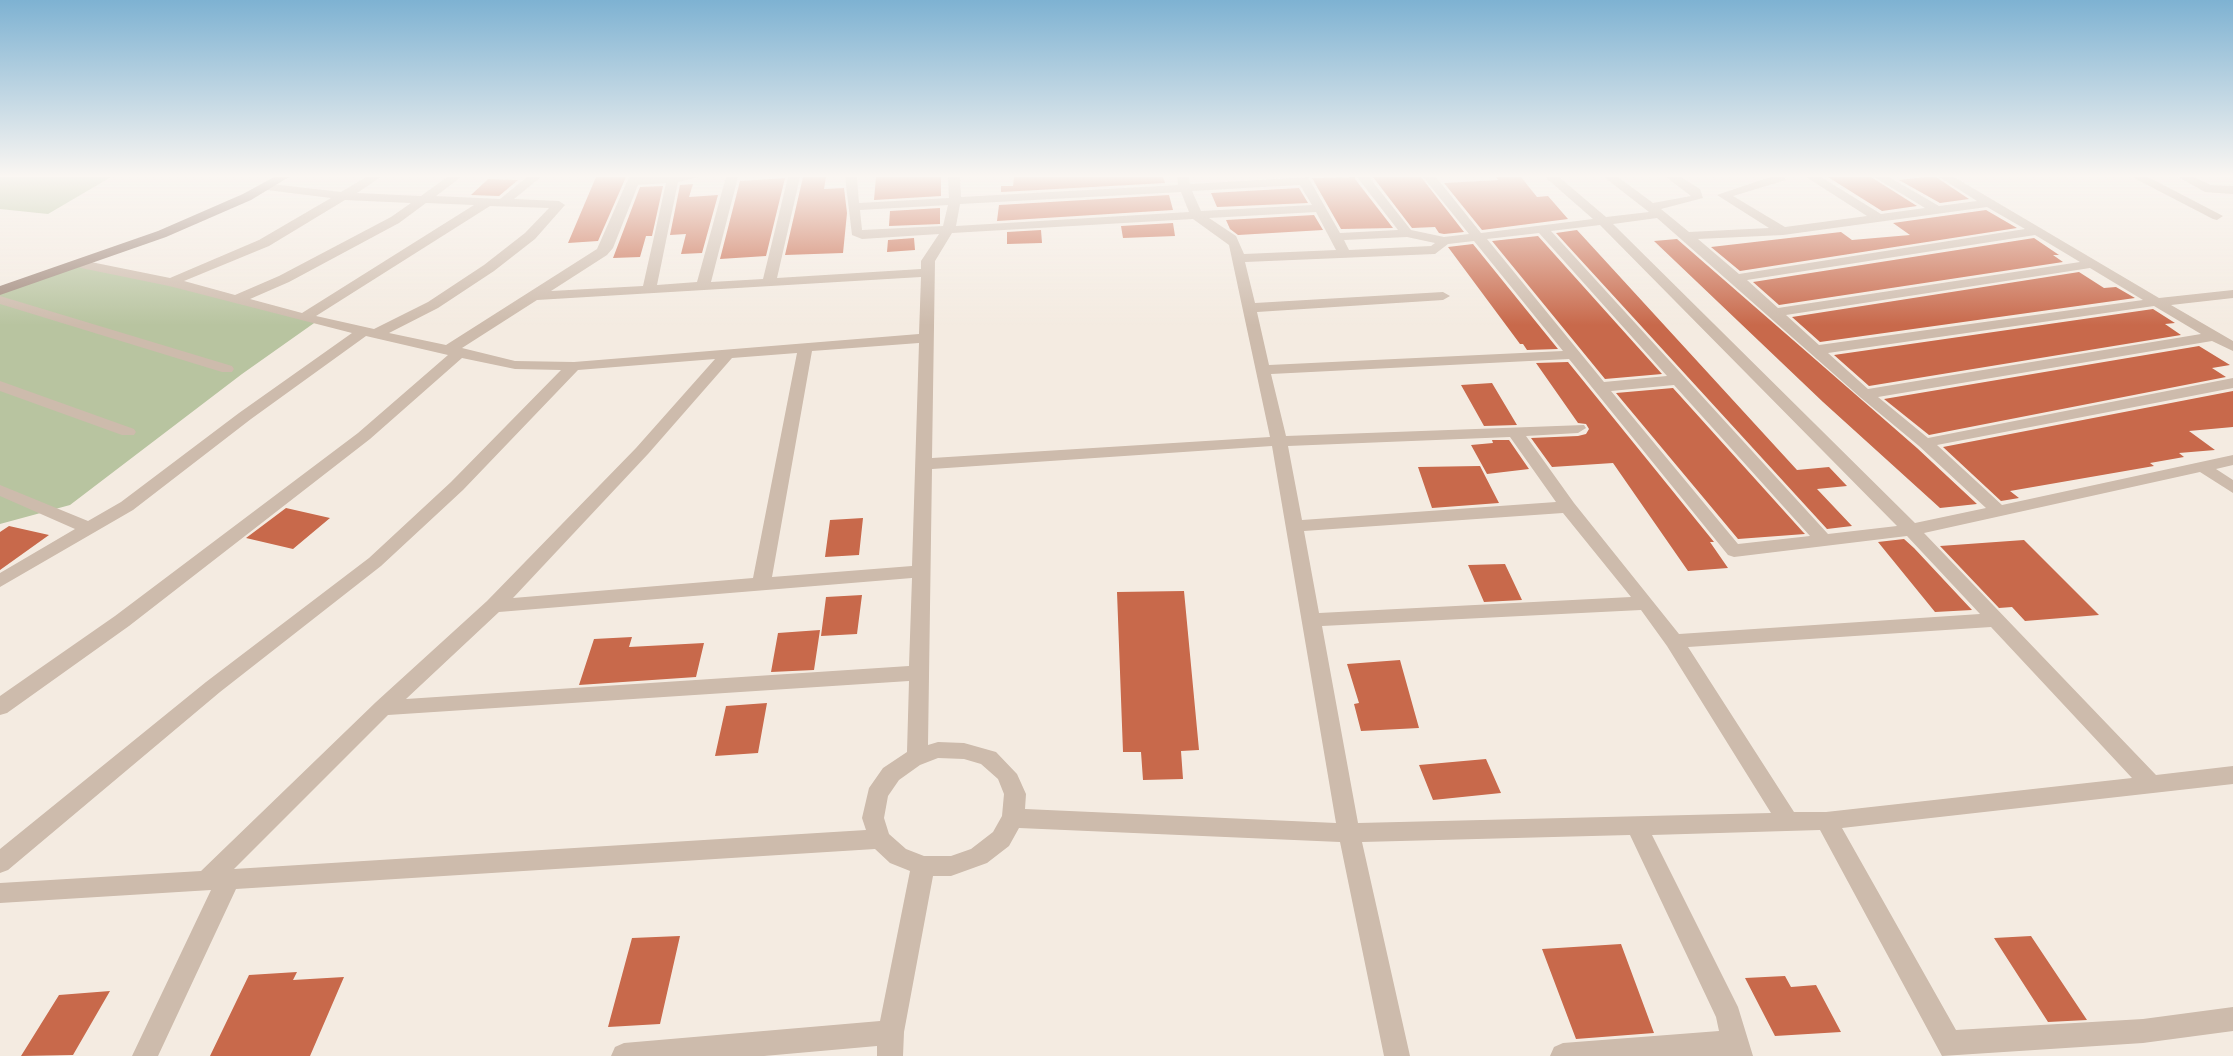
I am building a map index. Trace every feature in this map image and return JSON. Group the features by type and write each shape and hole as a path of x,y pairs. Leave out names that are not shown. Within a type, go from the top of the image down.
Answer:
{"street":[{"path":"0,291 81,264 179,226"},
{"path":"171,282 264,243 291,226"},
{"path":"236,300 284,279 383,226"},
{"path":"304,318 456,226"},
{"path":"0,581 127,506 245,416 369,333 433,305 489,268 539,226"},
{"path":"0,707 122,621 364,436 455,351 533,296 603,252 615,226"},
{"path":"649,289 663,226"},
{"path":"703,286 719,226"},
{"path":"769,282 782,226"},
{"path":"855,226 859,235 985,226"},
{"path":"1212,226 1231,239 1238,258 1279,441 1349,833 1397,1056"},
{"path":"1330,226 1345,254"},
{"path":"1402,226 1407,233"},
{"path":"1471,226 1734,551 1911,530 2233,460"},
{"path":"1336,237 1407,233 1444,241 1563,226"},
{"path":"1608,226 1911,530 2153,786"},
{"path":"1674,226 1865,394 1925,443 1999,511"},
{"path":"1775,226 1783,231"},
{"path":"1686,236 1783,231 1818,226"},
{"path":"2030,226 2233,346"},
{"path":"916,757 928,261 949,228"},
{"path":"1542,229 1823,540"},
{"path":"1736,278 2038,231"},
{"path":"1238,258 1435,250 1444,241"},
{"path":"81,264 171,282 304,318 515,365 574,366 926,338"},
{"path":"1774,313 2092,264"},
{"path":"533,296 928,273"},
{"path":"1816,350 2156,302 2233,294"},
{"path":"1249,308 1443,296"},
{"path":"0,300 227,369"},
{"path":"1865,394 2215,336"},
{"path":"761,585 805,349"},
{"path":"1263,370 1575,354"},
{"path":"145,1056 217,880 383,708 494,606 642,452 726,356"},
{"path":"0,863 212,687 375,562 457,486 574,366"},
{"path":"1601,387 1678,380"},
{"path":"1925,443 2233,383"},
{"path":"0,386 128,432"},
{"path":"923,464 1279,441 1578,428"},
{"path":"1515,432 1568,507 1674,641 1788,822"},
{"path":"2203,467 2233,488"},
{"path":"0,490 89,528"},
{"path":"1294,526 1568,507"},
{"path":"494,606 920,571"},
{"path":"1311,620 1646,603"},
{"path":"1674,641 1996,620"},
{"path":"383,708 918,673"},
{"path":"938,750 964,751 988,758 1006,774 1015,794 1012,818 1001,839 979,856 951,866 923,866 898,856 880,839 873,818 877,794 891,774 916,757 938,750"},
{"path":"1012,818 1349,833 1826,821 2233,775"},
{"path":"1826,821 1952,1050 2233,1019"},
{"path":"1563,1056 1737,1049 1729,1016 1637,826"},
{"path":"0,893 880,839"},
{"path":"624,1056 891,1044 923,866"}],"green space":[{"path":"81,264 317,321 242,374 70,505 0,524 0,293"}],"building":[{"path":"575,226 604,226 598,241 568,243"},
{"path":"625,226 654,226 652,236 646,236 640,257 613,258"},
{"path":"672,226 709,226 702,253 681,254 686,234 670,235"},
{"path":"728,226 773,226 766,256 720,259"},
{"path":"792,226 846,226 843,253 785,255"},
{"path":"1121,226 1174,226 1175,236 1123,238"},
{"path":"1229,226 1321,226 1323,230 1238,235"},
{"path":"1339,226 1393,228 1341,229"},
{"path":"1411,226 1460,226 1464,232 1444,234 1439,233 1435,227"},
{"path":"1479,226 1511,226 1482,230"},
{"path":"1898,226 2017,228 1740,271 1711,247 1841,232 1852,240 1910,235"},
{"path":"1041,230 1042,243 1007,244 1007,232"},
{"path":"1577,230 1797,470 1829,467 1847,486 1817,489 1852,526 1827,529 1556,233"},
{"path":"1538,236 1662,374 1605,379 1492,241"},
{"path":"914,238 915,250 887,252 888,240"},
{"path":"2034,238 2059,255 2053,255 2063,262 1779,305 1753,282"},
{"path":"1677,239 1917,448 1977,504 1940,508 1823,402 1654,241"},
{"path":"1473,244 1558,349 1527,350 1520,344 1448,247"},
{"path":"2079,272 2104,288 2116,287 2135,298 1820,342 1792,317"},
{"path":"2153,309 2175,323 2165,324 2181,335 1869,386 1834,355"},
{"path":"2199,346 2230,365 2212,368 2226,377 1929,435 1884,399"},
{"path":"1568,362 1714,542 1710,542 1728,568 1688,571 1613,463 1552,467 1531,438 1578,436 1586,434 1589,429 1586,424 1578,423 1536,363"},
{"path":"1492,383 1517,425 1484,426 1461,385"},
{"path":"1673,388 1805,534 1738,539 1616,393"},
{"path":"2233,391 2233,427 2189,431 2215,450 2179,453 2184,457 2150,463 2154,466 2010,491 2019,498 2001,501 1943,447"},
{"path":"1492,440 1509,440 1529,469 1487,474 1471,445 1493,443"},
{"path":"1480,466 1499,503 1432,508 1418,467"},
{"path":"286,508 330,518 293,549 246,538"},
{"path":"863,518 859,555 825,557 830,520"},
{"path":"9,526 49,535 0,570 0,532"},
{"path":"1904,539 1972,610 1935,612 1878,542"},
{"path":"2024,540 2099,615 2025,621 2012,607 1999,608 1940,546"},
{"path":"1505,564 1522,600 1484,602 1468,565"},
{"path":"1184,591 1199,750 1181,751 1183,779 1143,780 1141,752 1123,752 1117,592"},
{"path":"862,595 857,634 821,636 826,597"},
{"path":"820,630 814,670 771,672 778,633"},
{"path":"632,637 629,647 704,643 696,677 579,685 594,639"},
{"path":"1400,660 1419,728 1361,731 1354,704 1359,703 1347,664"},
{"path":"767,703 758,753 715,756 726,706"},
{"path":"1486,759 1501,793 1433,800 1419,765"},
{"path":"680,936 660,1024 608,1027 632,938"},
{"path":"2031,936 2087,1020 2048,1022 1994,938"},
{"path":"1621,944 1654,1033 1576,1039 1542,949"},
{"path":"297,972 293,980 344,977 310,1056 210,1056 249,975"},
{"path":"1785,976 1791,987 1816,985 1841,1032 1775,1036 1745,978"},
{"path":"110,991 73,1055 21,1056 59,995"}]}
